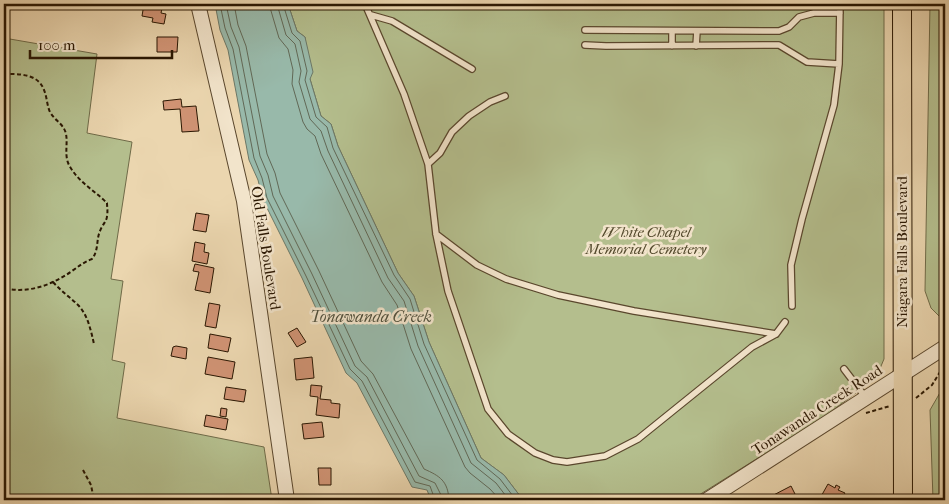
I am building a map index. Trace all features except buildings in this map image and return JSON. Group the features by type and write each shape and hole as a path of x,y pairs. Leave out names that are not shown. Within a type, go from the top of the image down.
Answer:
{"main road":[{"name":"Niagara Falls Boulevard","path":"902,4 902,500"}],"street":[{"name":"Old Falls Boulevard","path":"198,4 244,201 287,500"},
{"name":"Tonawanda Creek Road","path":"707,500 945,347"}],"lane":[{"path":"366,4 404,94 428,164 436,234 448,291 488,409 508,434 534,453 552,460 568,462 605,456 638,439 752,347 776,334 785,322"},
{"path":"792,306 792,265 802,219 834,105 839,64 840,4"},
{"path":"585,30 779,31 789,27 799,17 814,13 840,13"},
{"path":"372,15 392,21 472,69"},
{"path":"672,31 672,46"},
{"path":"696,46 697,31"},
{"path":"779,31 779,45"},
{"path":"585,45 779,45 807,62 839,64"},
{"path":"428,164 440,153 452,132 469,116 490,102 505,96"},
{"path":"436,234 477,265 506,279 558,295 634,311 776,334"},
{"path":"844,369 866,398"}],"path":[{"path":"4,74 22,74 40,82 49,111 64,126 68,163 83,184 106,203 107,219 98,236 95,255 92,259 82,263 66,275 36,289 17,290 4,288"},
{"path":"52,282 79,306 84,314 94,344"},
{"path":"916,398 932,385 945,364"},
{"path":"83,470 92,485 94,500"}],"green space":[{"name":"White Chapel Memorial Cemetery","path":"288,4 884,4 884,359 876,378 825,416 691,500 522,500 504,475 481,458 429,342 414,296 398,273 338,146 331,124 321,116 310,79 305,37 297,31"},
{"path":"930,4 945,4 945,322 931,308 925,291"},
{"path":"4,38 97,54 87,133 132,142 111,279 123,281 112,360 125,363 117,418 264,447 272,500 4,500"},
{"path":"945,384 945,500 933,500 930,410"}],"water":[{"name":"Tonawanda Creek","path":"215,4 288,4 297,31 305,37 313,72 310,79 321,116 331,124 338,146 398,273 414,296 429,342 481,458 504,475 522,500 431,500 427,490 412,487 357,383 346,373 263,200 258,180 249,160 228,50 220,30"}]}
